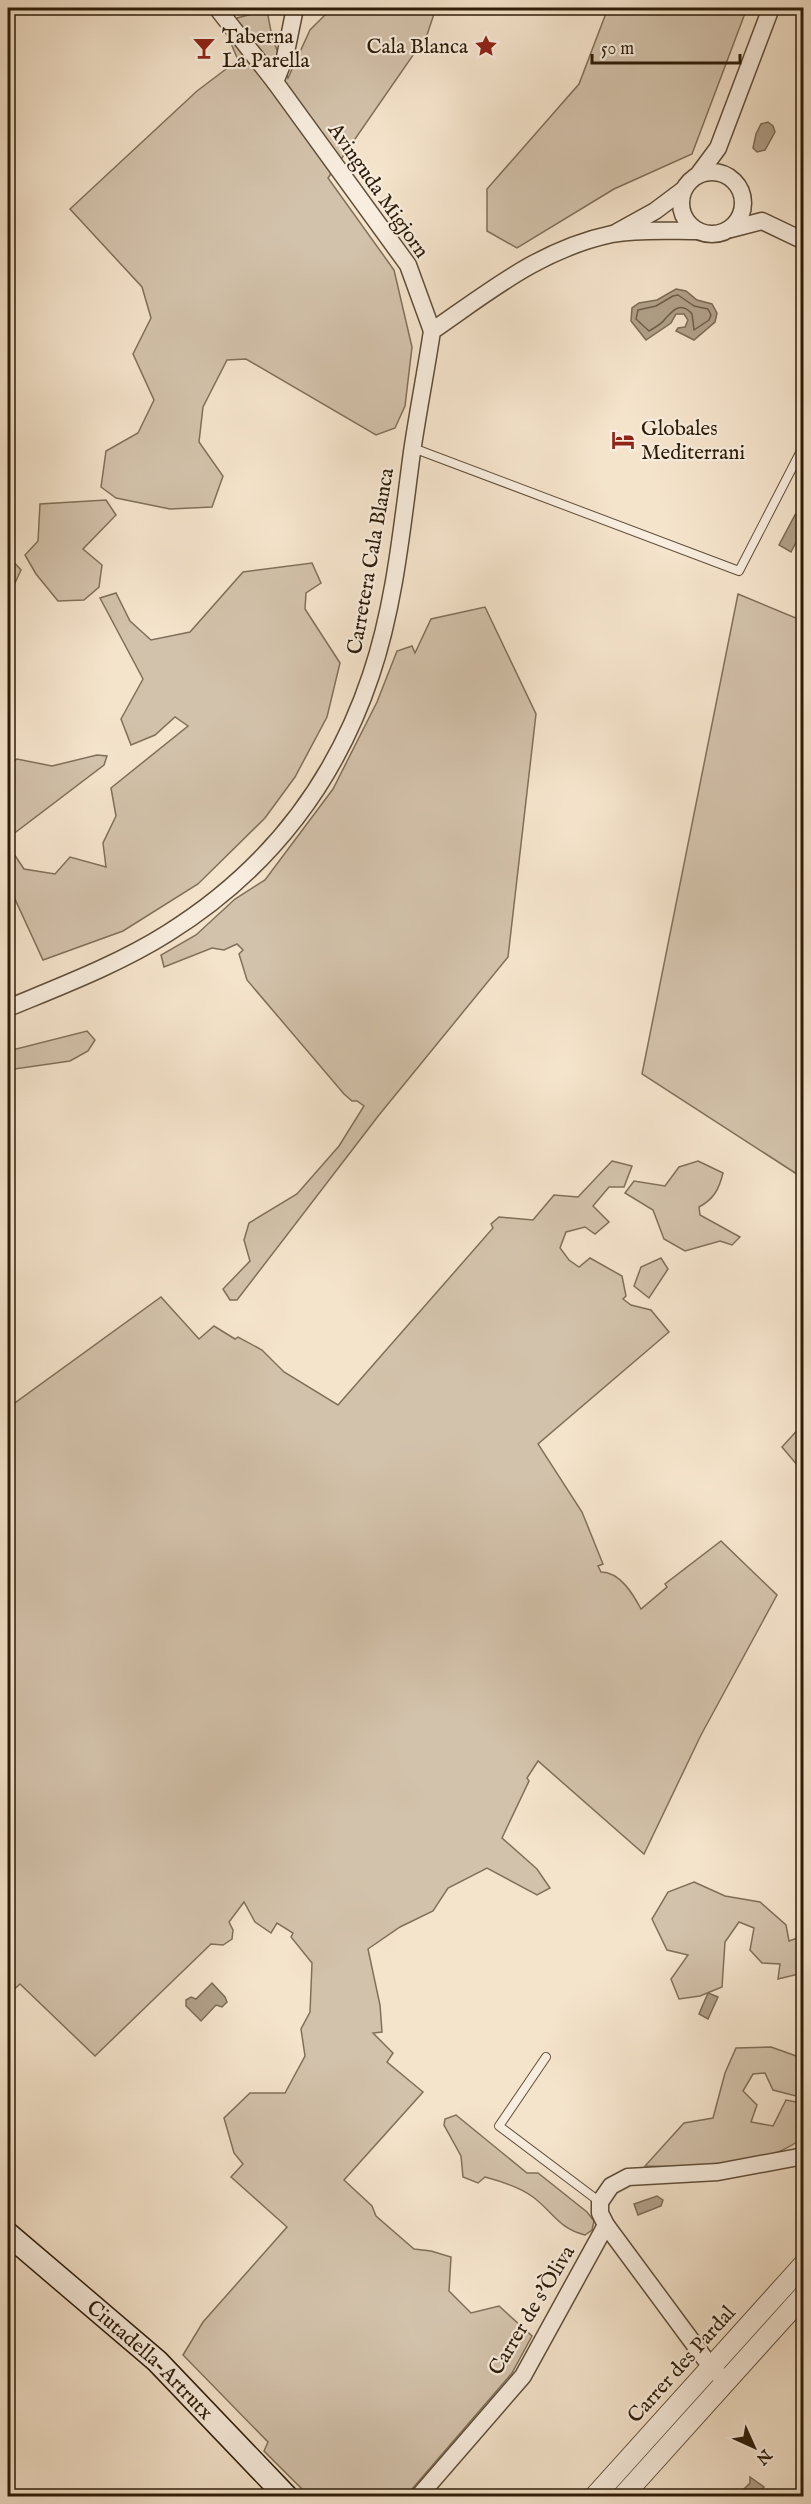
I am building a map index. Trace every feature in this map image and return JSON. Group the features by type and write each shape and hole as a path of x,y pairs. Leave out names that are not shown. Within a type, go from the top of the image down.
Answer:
{"main road":[{"name":"Ciutadella-Artrutx","path":"8,2234 157,2361 286,2496"}],"street":[{"name":"Avinguda Migjorn","path":"217,8 275,82 408,265 432,331"},
{"path":"275,82 285,57 294,8"},
{"path":"432,331 500,283 553,252 614,234 655,210 683,190 698,175 718,148 771,8"},
{"path":"698,175 718,172 728,176 742,191 743,212 731,229"},
{"path":"683,190 681,211 685,220 698,231"},
{"path":"614,234 698,231 712,235 762,221 804,241"},
{"name":"Carretera Cala Blanca","path":"8,1008 115,961 167,934 218,898 254,868 310,802 332,766 355,718 372,674 392,591 432,331"},
{"path":"726,2382 711,2367 606,2225 600,2213 600,2202 611,2186 628,2176 718,2172 804,2156"},
{"name":"Carrer de s'Òliva","path":"419,2496 522,2376 606,2225"},
{"name":"Carrer des Pardal","path":"595,2496 804,2264"},
{"path":"623,2496 804,2295"}],"lane":[{"path":"413,448 739,571 804,445"},
{"path":"546,2057 500,2126 600,2202"}],"shaded area":[{"path":"328,8 436,8 427,35 328,178 394,270 412,347 405,406 395,428 376,435 246,359 227,360 203,407 199,442 223,476 212,507 170,509 116,498 101,487 106,451 138,433 154,400 133,354 151,318 142,287 70,209 197,91 238,60 227,34 237,18 267,10 272,37 288,78 310,30 327,13"},
{"path":"608,8 747,8 692,154 614,189 517,248 487,231 487,189 579,84"},
{"path":"106,500 116,515 83,549 102,565 99,587 84,600 58,601 36,574 25,555 38,541 40,504"},
{"path":"8,556 21,570 8,598"},
{"path":"312,563 321,583 306,593 305,609 340,663 327,717 295,777 265,818 198,884 123,931 43,960 8,884 8,845 24,869 55,874 70,857 106,867 103,843 116,816 111,788 188,726 175,717 155,735 131,745 121,719 143,679 100,598 116,593 130,621 151,640 190,632 243,572"},
{"path":"738,594 803,621 803,1178 642,1074"},
{"path":"485,607 536,714 508,957 379,1115 237,1300 230,1300 223,1289 250,1261 244,1240 249,1223 297,1194 339,1146 364,1106 357,1101 352,1101 344,1094 247,980 239,954 243,950 237,944 224,950 212,948 164,967 161,955 196,935 235,899 265,880 333,789 377,702 397,651 412,646 415,653 431,619"},
{"path":"97,755 107,756 104,765 8,838 8,764 17,759 52,766"},
{"path":"87,1031 95,1040 88,1051 70,1061 8,1070 8,1051"},
{"path":"612,1161 632,1166 624,1187 609,1187 593,1206 609,1222 595,1234 585,1227 566,1232 560,1248 569,1260 579,1267 590,1258 622,1276 626,1296 623,1299 631,1305 651,1310 669,1332 538,1444 582,1512 603,1564 598,1566 601,1572 620,1580 641,1609 667,1587 665,1584 721,1541 777,1595 701,1735 644,1854 538,1761 527,1778 529,1781 502,1838 537,1869 550,1888 537,1895 487,1868 448,1888 433,1911 400,1927 368,1949 380,2005 382,2032 373,2033 393,2053 387,2062 423,2092 344,2180 372,2206 376,2216 414,2249 451,2257 449,2291 471,2313 499,2306 532,2336 512,2373 406,2496 309,2496 264,2451 268,2442 183,2355 203,2322 287,2227 231,2177 243,2164 234,2153 224,2118 250,2093 285,2093 305,2056 301,2029 310,2012 312,1963 291,1937 293,1933 277,1923 271,1933 255,1922 244,1902 229,1922 233,1930 232,1939 223,1945 211,1944 95,2056 20,1984 8,1995 8,1408 161,1297 199,1339 214,1326 235,1339 238,1337 262,1350 284,1372 338,1405 493,1228 491,1224 499,1217 533,1220 554,1195 578,1197"},
{"path":"698,1161 723,1173 715,1193 709,1201 699,1207 700,1215 740,1237 732,1245 720,1241 685,1251 664,1239 653,1210 625,1193 634,1181 665,1186 679,1167"},
{"path":"661,1258 668,1269 649,1298 634,1286 641,1267"},
{"path":"803,1424 803,1472 782,1447"},
{"path":"694,1882 725,1896 760,1902 786,1925 789,1941 803,1936 803,1973 778,1979 780,1964 762,1963 750,1950 754,1928 739,1922 725,1942 722,1987 700,1996 679,1999 671,1979 688,1955 667,1950 652,1919 668,1892"},
{"path":"771,2047 799,2057 803,2061 803,2094 796,2096 773,2090 765,2073 753,2074 743,2091 757,2105 751,2122 773,2126 786,2100 802,2103 801,2139 785,2149 747,2161 705,2166 645,2166 684,2123 713,2118 725,2073 736,2048"},
{"path":"456,2115 527,2173 538,2173 587,2212 594,2221 592,2230 585,2235 569,2229 528,2193 516,2187 485,2177 478,2183 463,2177 461,2156 444,2125 445,2119"}],"water":[{"path":"768,122 773,126 775,132 765,150 757,152 753,148 756,134 761,124"},
{"path":"676,289 686,291 697,300 712,304 717,313 715,322 694,340 676,331 678,328 685,327 688,320 684,314 676,314 671,323 646,340 631,321 632,308 639,303 657,300"},
{"path":"800,510 803,510 803,529 791,552 779,545"},
{"path":"212,1983 227,2002 222,2007 216,2005 201,2021 186,2006 186,2000 191,1997 196,1999"},
{"path":"708,1993 718,1997 708,2019 699,2014"},
{"path":"657,2196 663,2200 661,2206 638,2215 634,2204"},
{"path":"750,2477 764,2487 756,2496 737,2496 750,2483"}],"place":[{"name":"Cala Blanca","path":"486,46"},
{"name":"Taberna La Parella","path":"204,48"},
{"name":"Globales Mediterrani","path":"623,440"}]}
